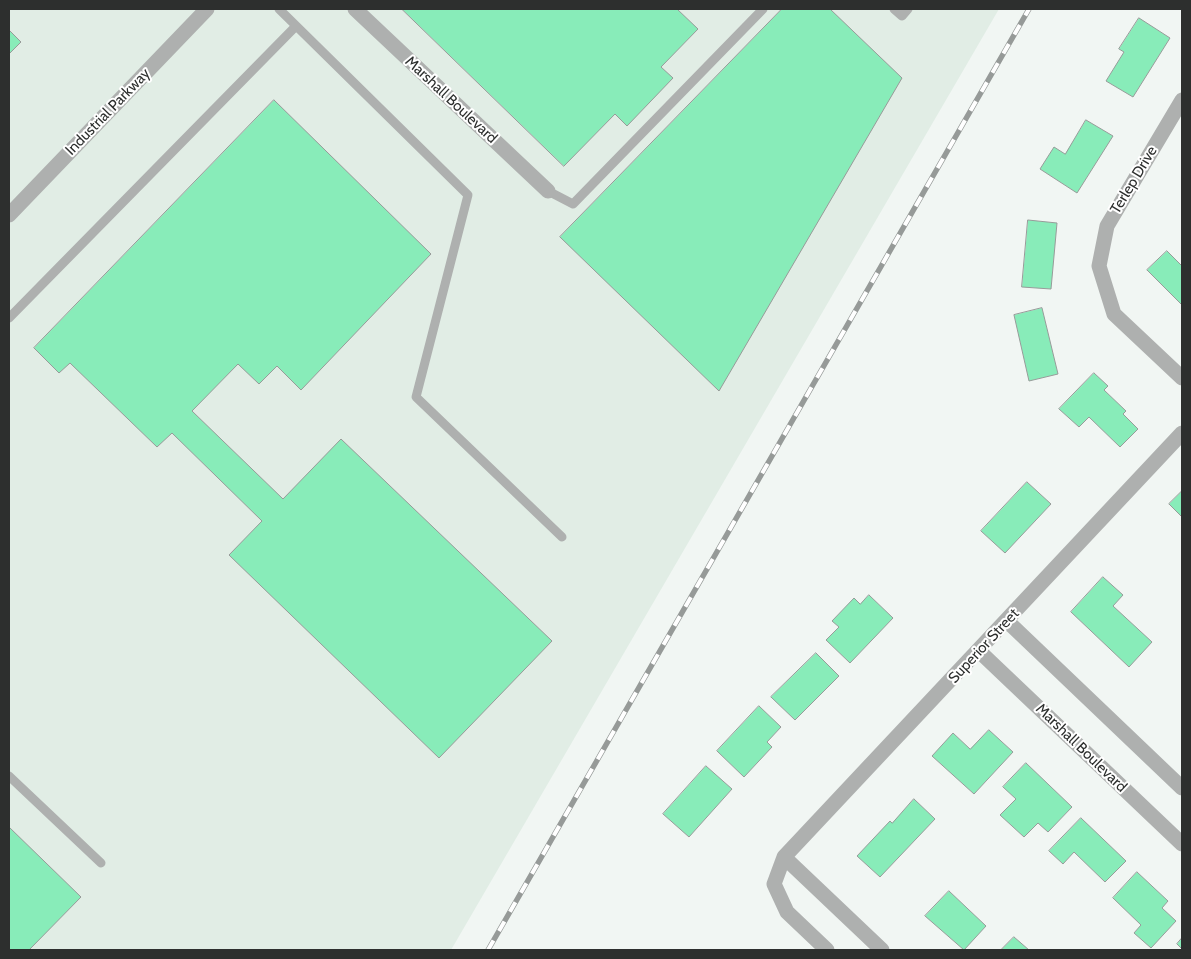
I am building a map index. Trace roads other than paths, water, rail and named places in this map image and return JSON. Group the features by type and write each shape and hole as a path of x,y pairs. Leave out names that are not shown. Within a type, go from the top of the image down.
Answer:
{"street":[{"name":"Industrial Parkway","path":"9,215 207,9"},
{"name":"Marshall Boulevard","path":"355,9 548,190"},
{"name":"Terlep Drive","path":"1182,100 1106,226 1099,266 1114,314 1182,378"},
{"name":"Superior Street","path":"784,857 1182,433"},
{"path":"1007,621 1182,788"},
{"name":"Marshall Boulevard","path":"979,651 1182,844"},
{"path":"827,950 787,912 774,884 784,857 882,950"}],"lane":[{"path":"279,9 468,195 416,397 562,537"},
{"path":"548,190 573,204 762,9"},
{"path":"894,9 902,16 908,9"},
{"path":"9,318 296,26"},
{"path":"9,776 100,863"}],"railway":[{"path":"488,950 1029,9"}]}
